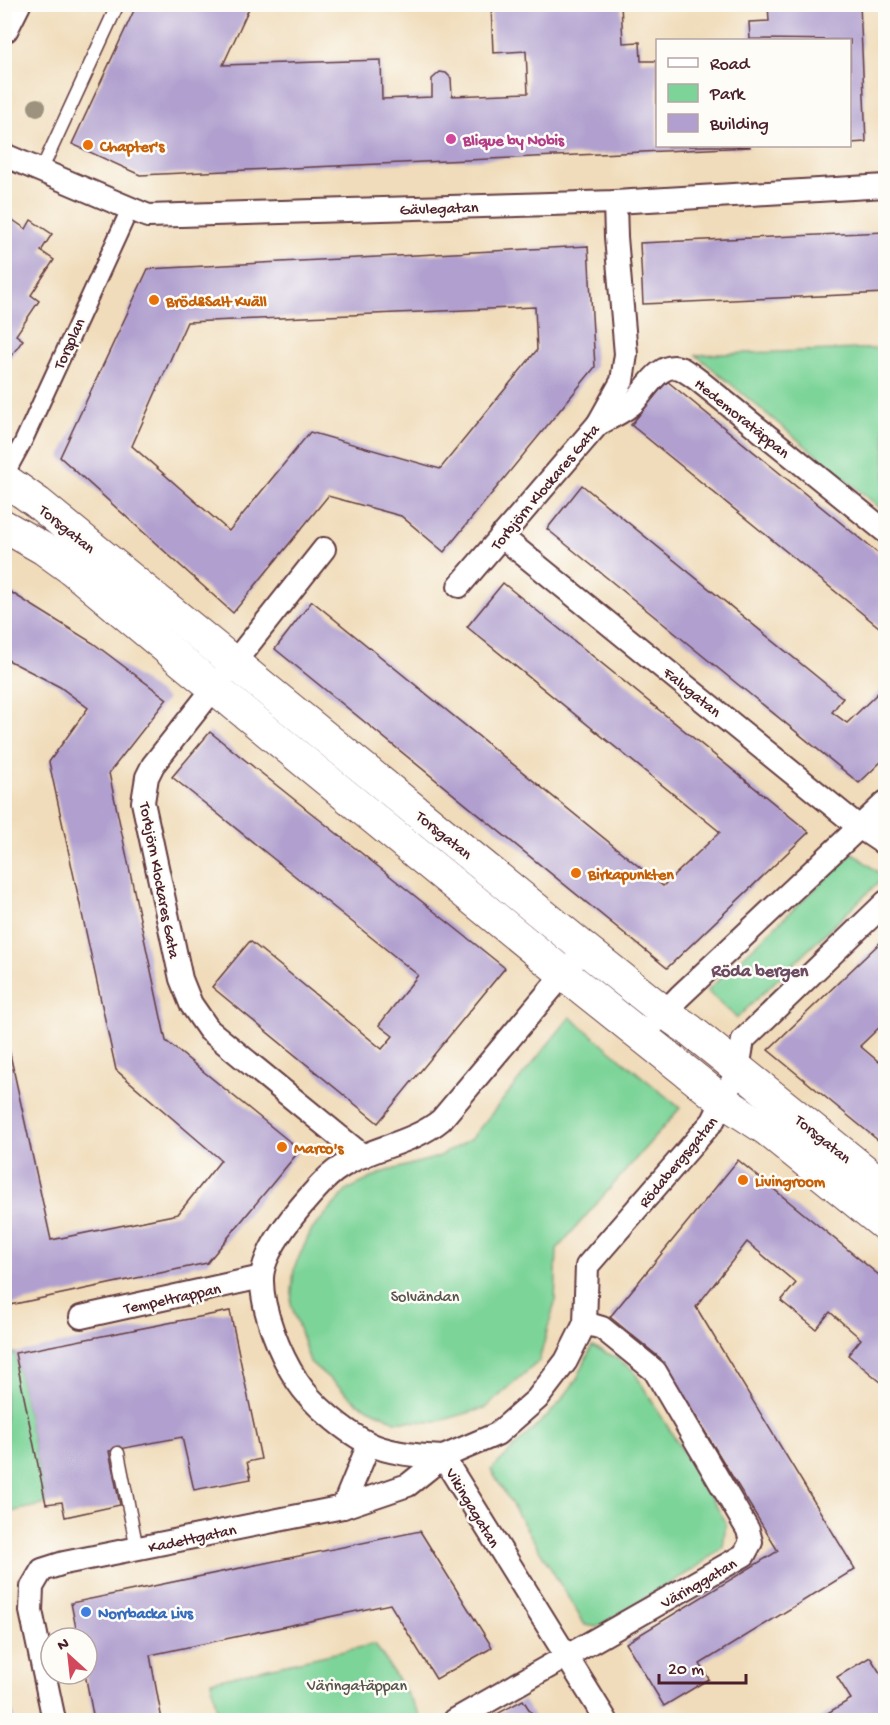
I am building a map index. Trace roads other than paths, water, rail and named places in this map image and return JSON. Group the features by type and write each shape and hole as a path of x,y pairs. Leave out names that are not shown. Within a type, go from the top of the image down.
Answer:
{"main road":[{"name":"Torsgatan","path":"4,478 38,503 585,949 885,1188"},
{"name":"Torsgatan","path":"4,526 44,549 73,570 564,974 723,1101 766,1129 885,1226"}],"street":[{"path":"4,28 16,4"},
{"name":"Gävlegatan","path":"4,155 148,216 615,202 885,186"},
{"name":"Torbjörn Klockares Gata","path":"459,586 598,424 622,381 626,354 615,202"},
{"name":"Torsplan","path":"4,478 23,442 130,209"},
{"name":"Hedemoratäppan","path":"598,424 632,404 657,375 668,369 680,368 698,380 885,532"},
{"name":"Falugatan","path":"501,536 859,827 885,845"},
{"name":"Torbjörn Klockares Gata","path":"324,549 153,765 147,777 143,802 185,992 195,1011 209,1030 363,1156"},
{"path":"642,1036 664,1012 885,802"},
{"name":"Rödabergsgatan","path":"585,1323 587,1266 713,1121 738,1069 743,1040 885,902"},
{"path":"363,1156 410,1139 441,1120 585,949"},
{"name":"Vikingagatan","path":"363,1156 342,1165 323,1181 302,1206 269,1256 262,1277 266,1307 274,1335 297,1381 329,1416 369,1444 409,1455 443,1457 606,1720"},
{"name":"Tempeltrappan","path":"81,1317 262,1277"},
{"path":"443,1457 497,1434 537,1399 566,1361 585,1323"},
{"name":"Väringgatan","path":"454,1720 744,1555 751,1542 748,1530 655,1371 602,1328 585,1323"},
{"path":"343,1507 369,1444"},
{"name":"Kadettgatan","path":"54,1720 31,1611 32,1587 42,1570 64,1563 343,1507 408,1485 443,1457"}],"lane":[{"path":"41,171 118,4"},
{"path":"118,1453 137,1549"}],"place":[{"name":"Blique by Nobis","path":"451,139"},
{"name":"Chapter's","path":"88,145"},
{"name":"Bröd&Salt Kväll","path":"154,300"},
{"name":"Birkapunkten","path":"576,873"},
{"name":"Marco's","path":"282,1147"},
{"name":"Livingroom","path":"743,1180"},
{"name":"Norrbacka Livs","path":"86,1612"}],"district":[{"name":"Röda bergen","path":"760,970"}],"park label":[{"name":"Solvändan","path":"425,1295"},
{"name":"Väringatäppan","path":"357,1684"}]}
